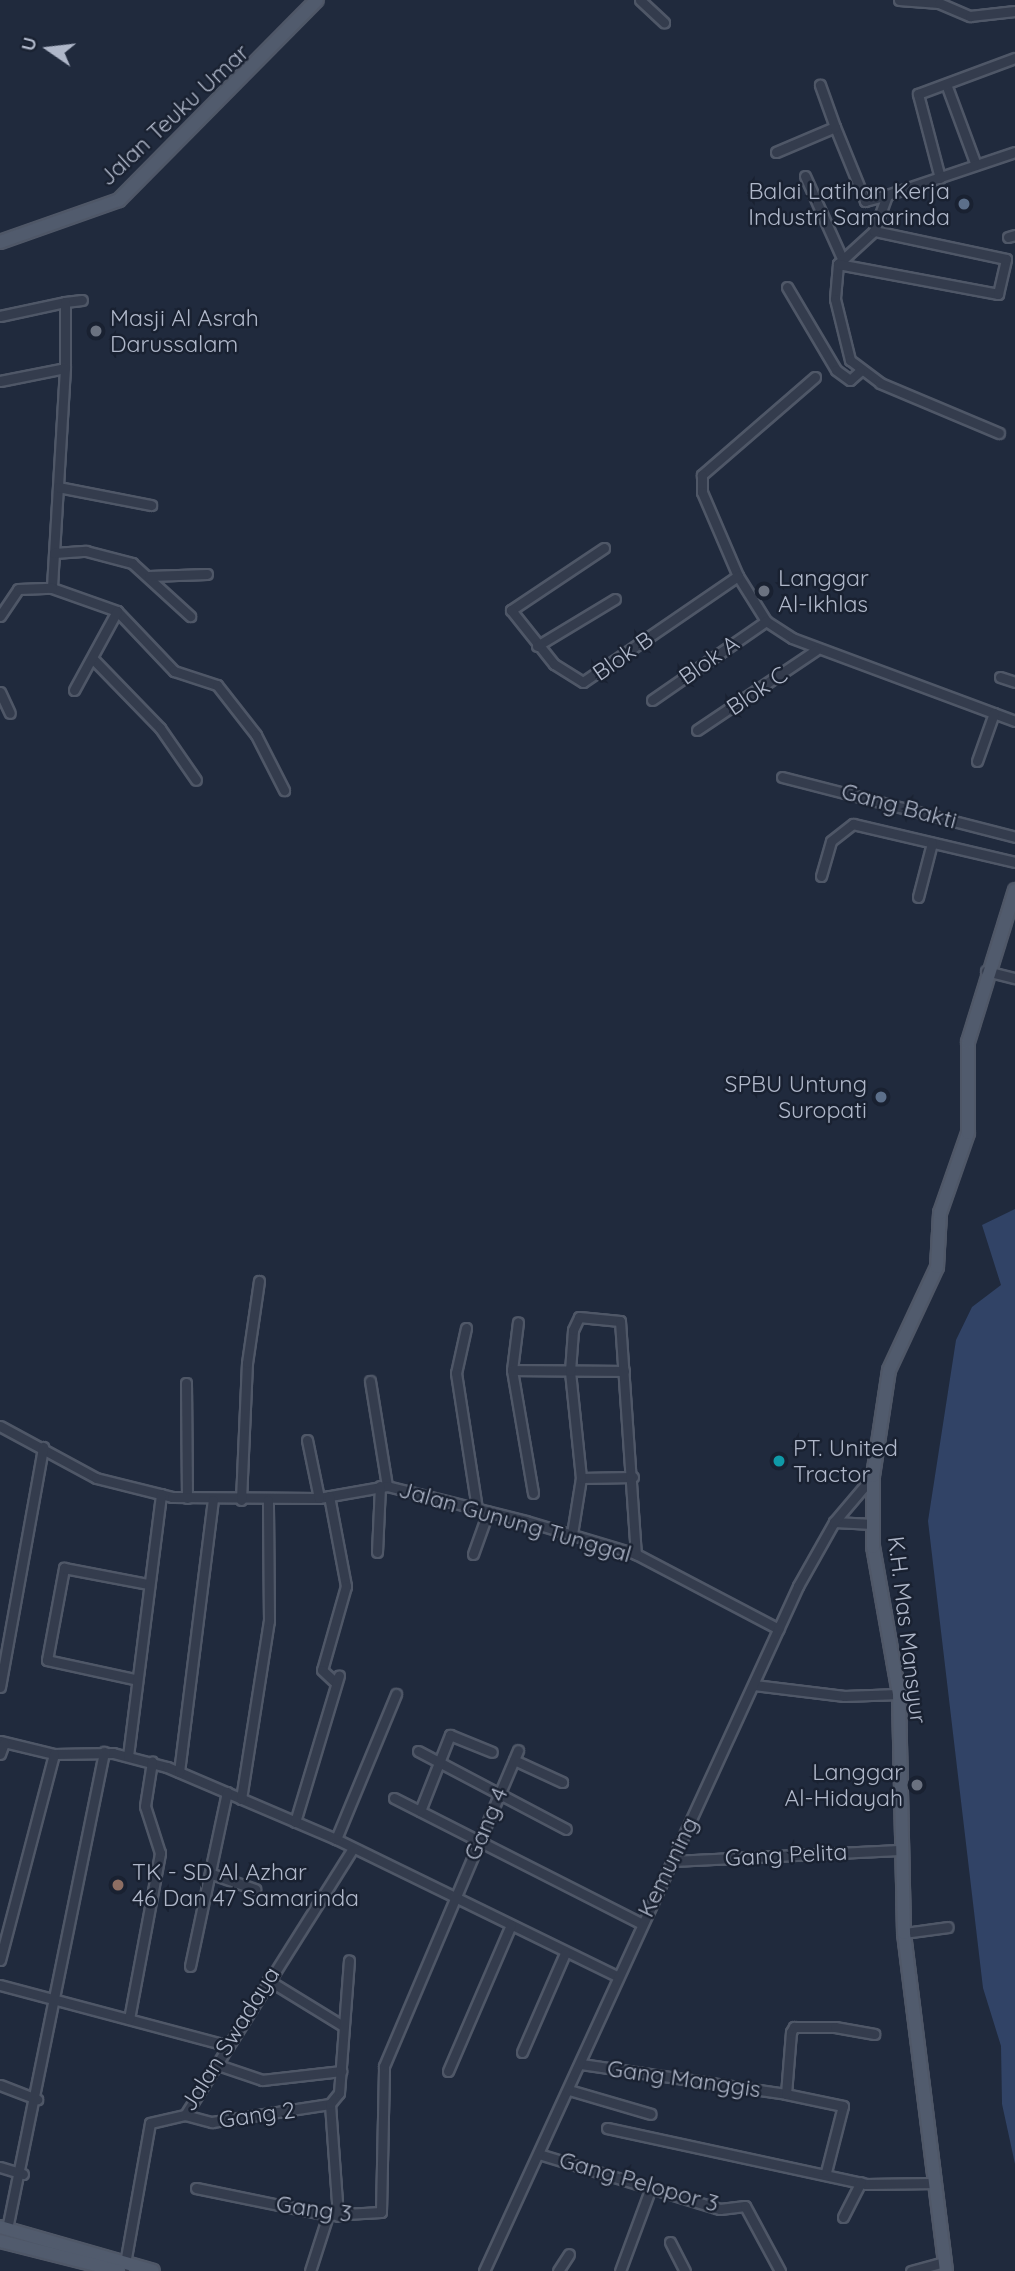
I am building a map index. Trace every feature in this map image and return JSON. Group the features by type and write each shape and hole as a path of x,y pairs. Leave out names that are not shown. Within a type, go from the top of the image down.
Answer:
{"main road":[{"name":"Jalan Teuku Umar","path":"0,242 118,200 317,0"},
{"name":"K.H. Mas Mansyur","path":"945,2266 904,1933 900,1850 899,1694 873,1524 873,1476 889,1370 937,1267 940,1213 968,1133 968,1042 986,971 1015,890"},
{"path":"4,2228 123,2268"},
{"path":"0,2241 123,2268 153,2271"}],"street":[{"path":"640,0 664,22"},
{"path":"899,0 939,3 970,16 1015,11"},
{"path":"940,178 915,102 918,94 1015,58"},
{"path":"946,84 976,165"},
{"path":"820,85 865,201 1015,152"},
{"path":"776,152 835,127"},
{"path":"805,176 839,260 842,339 860,372 999,433"},
{"path":"839,260 874,231 887,195"},
{"path":"839,260 993,297 1002,288 1006,259 874,231"},
{"path":"788,287 836,370 850,380 860,372"},
{"path":"0,316 82,300"},
{"path":"52,588 65,368 65,302"},
{"path":"0,381 65,368"},
{"path":"815,377 702,475 702,492 738,576 766,621 816,650 1015,721"},
{"path":"58,487 151,505"},
{"name":"Blok B","path":"604,548 514,604 511,610 537,646 587,682 738,576"},
{"path":"54,553 118,558 149,576 190,616"},
{"path":"149,576 206,574"},
{"path":"0,616 18,589 52,588 117,611 174,671 225,693 284,790"},
{"path":"537,646 615,599"},
{"path":"74,690 94,660 117,611"},
{"name":"Blok A","path":"652,700 766,621"},
{"name":"Blok C","path":"697,730 816,650"},
{"path":"94,660 153,720 196,780"},
{"path":"1000,677 1015,682"},
{"path":"0,692 10,713"},
{"path":"977,761 994,713"},
{"name":"Gang Bakti","path":"782,777 1015,837"},
{"path":"821,876 831,841 853,824 1015,862"},
{"path":"918,897 932,843"},
{"path":"986,971 1015,978"},
{"path":"241,1500 247,1363 259,1281"},
{"path":"572,1534 581,1479 570,1371 579,1317 620,1321 633,1477 636,1554"},
{"path":"518,1322 512,1370 533,1493"},
{"path":"466,1328 456,1373 477,1509"},
{"path":"512,1370 624,1371"},
{"path":"370,1381 383,1486 377,1552"},
{"path":"186,1383 187,1498"},
{"name":"Jalan Gunung Tunggal","path":"0,1426 96,1478 161,1494 213,1500 268,1500 324,1497 383,1486 488,1511 636,1554 779,1629"},
{"path":"295,1822 336,1678 323,1670 346,1586 307,1440"},
{"path":"0,1687 43,1447"},
{"name":"Kemuning","path":"484,2271 542,2155 640,1923 672,1861 779,1629 835,1522 873,1476"},
{"path":"581,1479 633,1477"},
{"path":"128,1756 134,1679 161,1494"},
{"path":"178,1772 213,1500"},
{"path":"241,1799 269,1621 268,1500"},
{"path":"473,1554 488,1511"},
{"path":"835,1522 873,1524"},
{"path":"134,1679 47,1660 64,1568 148,1584"},
{"path":"754,1685 844,1696 899,1694"},
{"path":"336,1839 396,1693"},
{"path":"420,1811 451,1735 492,1752"},
{"path":"0,1754 2,1742 54,1754 104,1752 152,1762 336,1839 617,1976"},
{"path":"418,1751 439,1759 566,1829"},
{"path":"4,2228 23,2174 54,2000 104,1752"},
{"path":"0,1960 54,1754"},
{"name":"Gang 4","path":"382,2079 516,1755 562,1782"},
{"path":"129,2019 160,1853 145,1806 152,1762"},
{"path":"190,1966 212,1874 227,1792"},
{"path":"394,1798 640,1923"},
{"name":"Jalan Swadaya","path":"123,2268 150,2123 185,2115 226,2045 353,1848"},
{"name":"Gang Pelita","path":"672,1861 900,1850"},
{"path":"212,1874 255,1889"},
{"path":"448,2071 511,1925"},
{"path":"904,1933 948,1927"},
{"path":"522,2052 565,1952"},
{"path":"310,2271 333,2215 330,2104 338,2098 349,1960"},
{"path":"268,1980 343,2026"},
{"path":"0,1985 226,2045"},
{"path":"786,2094 793,2027 874,2034"},
{"path":"215,2064 262,2080 341,2071"},
{"name":"Gang Manggis","path":"581,2064 843,2105 826,2172"},
{"name":"Gang 3","path":"196,2188 333,2215 377,2216 382,2209 382,2079"},
{"path":"0,2085 37,2099"},
{"path":"569,2090 651,2114"},
{"name":"Gang 2","path":"185,2115 212,2122 330,2104"},
{"path":"607,2127 816,2169 861,2182 936,2183"},
{"name":"Gang Pelopor 3","path":"542,2155 650,2190 720,2209 745,2207 780,2271"},
{"path":"0,2167 23,2174"},
{"path":"843,2217 861,2182"},
{"path":"620,2271 650,2190"},
{"path":"670,2242 685,2271"},
{"path":"558,2271 569,2254"},
{"path":"911,2271 945,2266"}],"water":[{"path":"1015,1209 1015,2164 1002,2104 1001,2046 983,1988 928,1521 956,1340 972,1307 1001,1285 982,1225"}],"place":[{"name":"Balai Latihan Kerja Industri Samarinda","path":"964,204"},
{"name":"Masji Al Asrah Darussalam","path":"96,331"},
{"name":"Langgar Al-Ikhlas","path":"764,591"},
{"name":"SPBU Untung Suropati","path":"881,1097"},
{"name":"PT. United Tractor","path":"779,1461"},
{"name":"Langgar Al-Hidayah","path":"917,1785"},
{"name":"TK - SD Al Azhar 46 Dan 47 Samarinda","path":"118,1885"}]}
